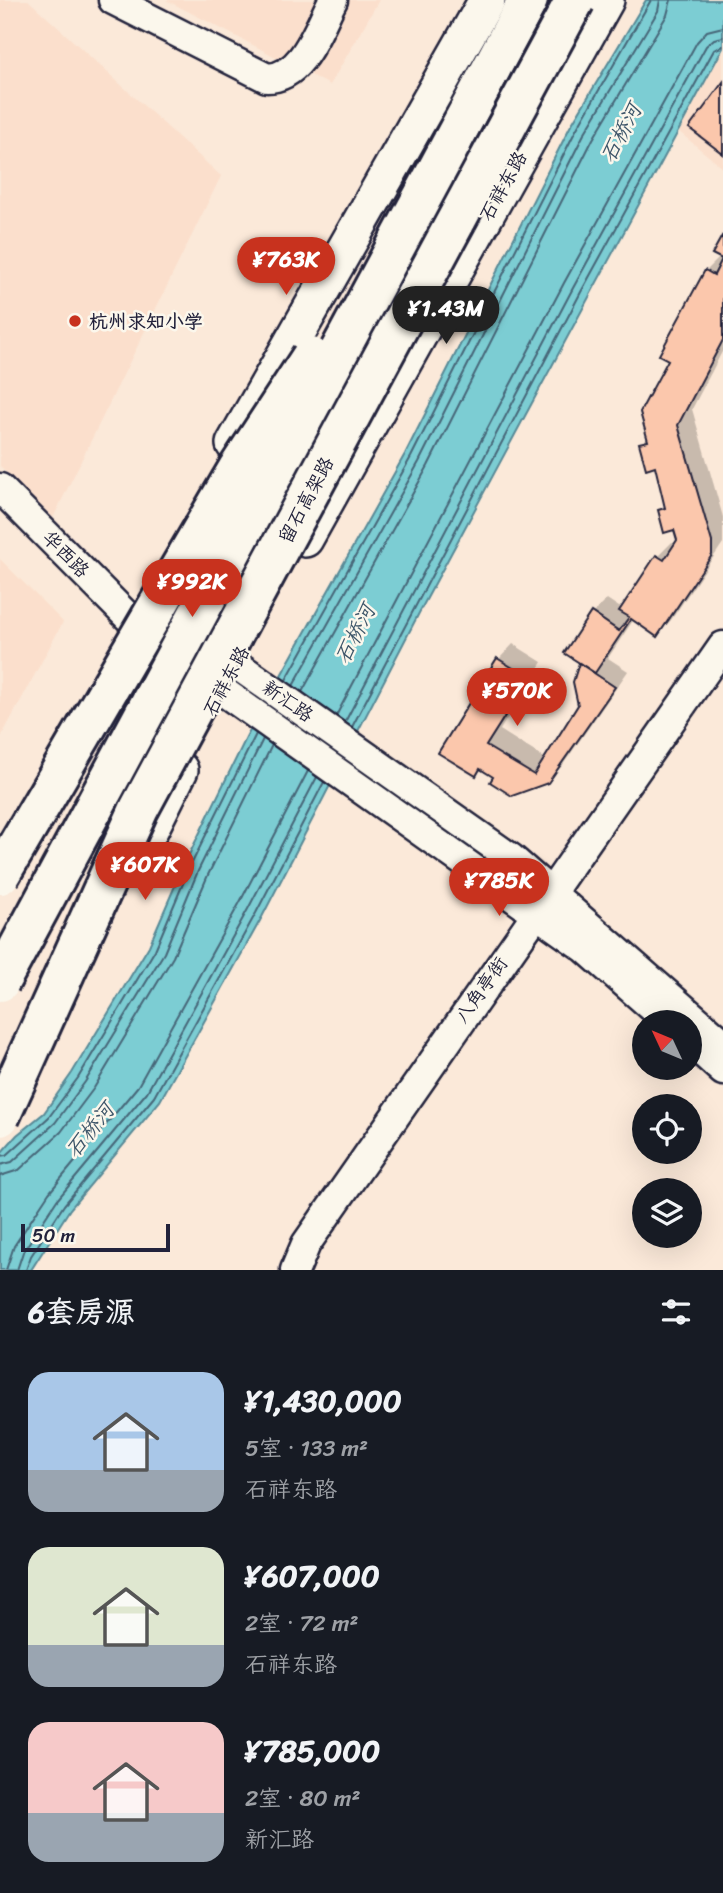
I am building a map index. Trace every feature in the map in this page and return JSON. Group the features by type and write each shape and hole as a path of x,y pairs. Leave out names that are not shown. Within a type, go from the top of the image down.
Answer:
{"highway":[{"path":"0,982 528,0"},
{"name":"留石高架路","path":"0,1076 139,809 575,0"},
{"path":"0,875 237,470 452,142"},
{"path":"0,1117 139,809"}],"main road":[{"path":"0,886 131,620 487,0"},
{"name":"石祥东路","path":"0,1111 126,879 227,677 606,0"}],"street":[{"path":"113,0 250,72 267,78 282,78 297,65 333,0"},
{"name":"华西路","path":"0,488 131,620"},
{"name":"新汇路","path":"131,620 227,677 262,683 511,858 542,902 585,948 655,1010"},
{"name":"八角亭街","path":"295,1270 306,1244 723,646"},
{"name":"新汇路","path":"227,677 248,711 352,785 542,902 723,1043"},
{"path":"702,1052 723,1071"}],"shaded area":[{"name":"杭州求知小学","path":"0,0 28,0 221,176 53,518 0,466"},
{"path":"166,0 379,0 330,85"},
{"path":"723,48 723,168 678,131"},
{"path":"0,559 63,622 0,739"}],"water":[{"name":"石桥河","path":"646,0 723,0 723,48 419,613 262,917 160,1101 70,1209 31,1270 0,1270 0,1154 17,1135 44,1113 72,1073 149,946 184,865 247,736 405,454 570,127"}],"building":[{"path":"723,82 723,154 689,128"},
{"path":"722,236 723,340 678,425 712,542 712,555 657,637 631,619 595,673 564,653 591,612 619,631 629,617 619,611 656,555 664,560 677,540 674,530 664,533 658,510 665,508 655,466 646,469 639,443 648,441 640,412 668,360 659,355 705,270 714,275 722,259 712,254"},
{"path":"497,658 529,678 486,746 534,775 578,705 573,682 579,663 615,687 548,783 512,796 490,782 493,777 480,769 476,776 438,753"}],"place":[{"name":"杭州求知小学","path":"75,321"}]}
